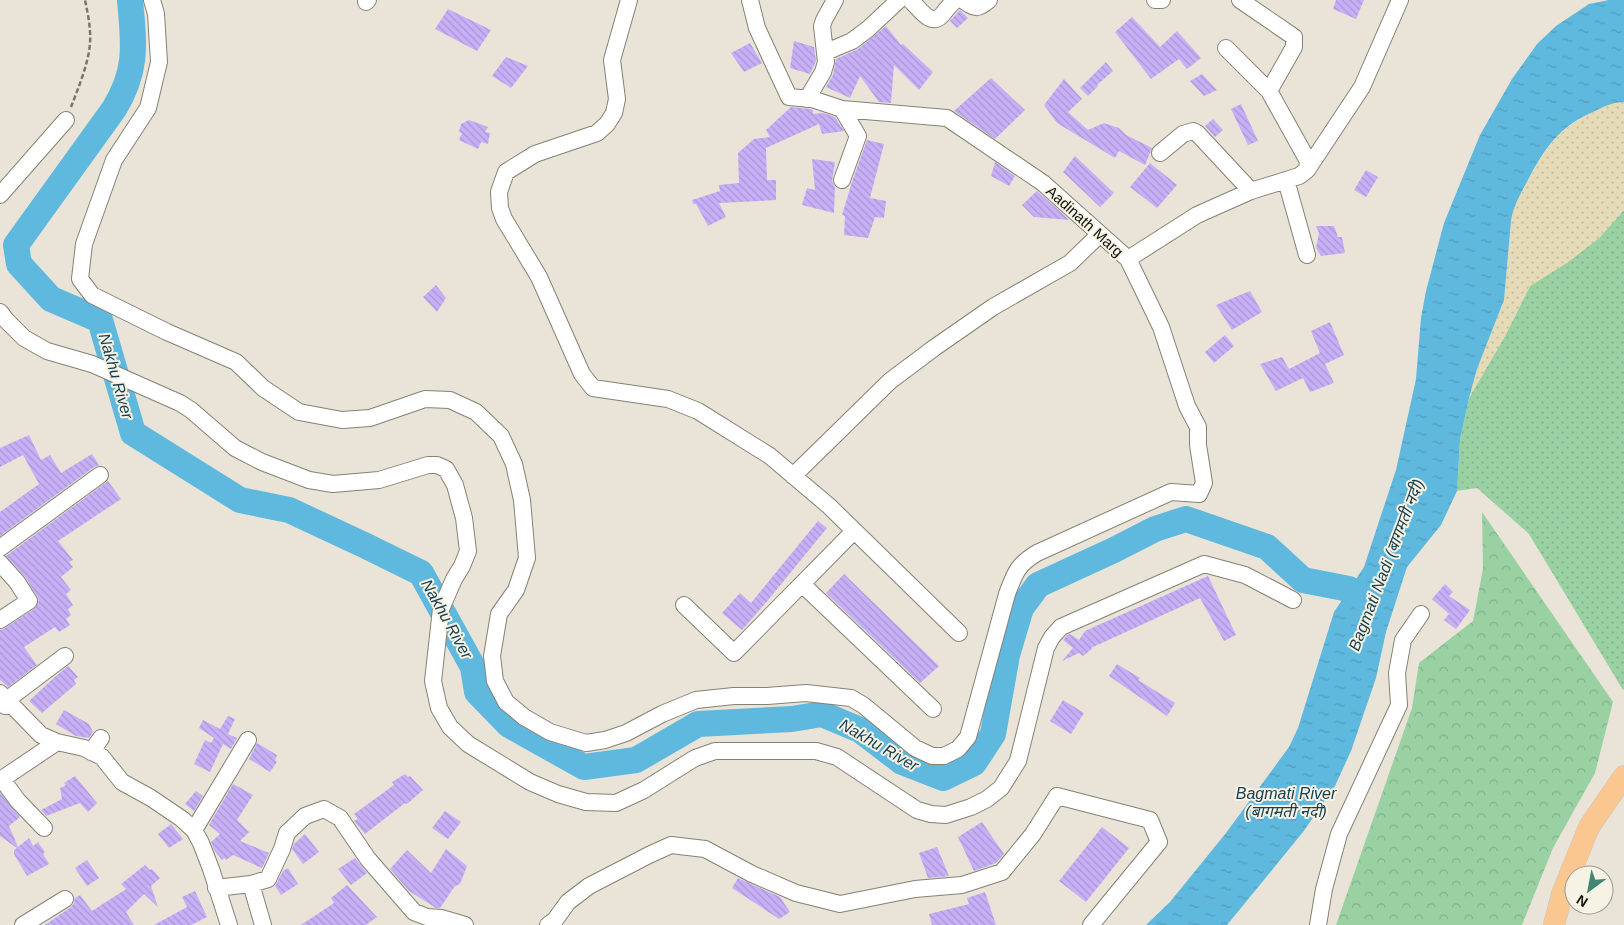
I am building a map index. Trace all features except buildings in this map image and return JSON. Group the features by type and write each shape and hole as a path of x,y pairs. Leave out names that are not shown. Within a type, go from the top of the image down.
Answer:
{"main road":[{"path":"1554,925 1562,894 1589,827 1624,776"}],"street":[{"name":"Aadinath Marg","path":"152,0 156,14 159,62 148,108 114,160 84,244 80,279 92,294 167,332 236,362 263,388 299,412 342,420 370,418 425,399 450,400 476,412 501,436 514,464 522,500 527,558 516,590 500,614 492,656 495,681 506,702 524,717 550,732 586,743 605,740 626,733 662,714 696,700 734,696 806,693 851,698 863,705 915,748 932,756 944,756 958,749 968,737 1007,594 1015,573 1024,561 1037,553 1171,492 1199,494 1204,483 1198,445 1198,428 1187,406 1161,327 1128,259 1043,183 947,118 842,109 809,99"},
{"path":"628,0 612,60 616,99 614,113 607,124 597,133 535,154 506,172 499,192 500,208 504,219 539,277 582,374 593,388 668,400 698,411 770,456 829,506 958,633"},
{"path":"750,0 756,28 789,97 809,99 826,62 822,26 835,0"},
{"path":"826,52 852,41 899,0"},
{"path":"910,0 928,18 933,20 938,19 956,0"},
{"path":"963,0 974,8 980,7 989,0"},
{"path":"1155,0 1162,0"},
{"path":"1240,0 1294,37 1294,47 1269,91"},
{"path":"1128,259 1197,215 1252,191 1299,176 1307,170 1362,87 1400,0"},
{"path":"1226,48 1269,91 1308,161 1307,170"},
{"path":"842,109 858,136 842,180"},
{"path":"2,188 66,120"},
{"path":"1160,154 1183,134 1193,131 1252,191"},
{"path":"1286,180 1307,255"},
{"path":"793,476 890,381 993,307 1070,263 1100,234"},
{"path":"0,312 24,338 46,351 92,364 180,403 191,410 235,448 262,462 309,480 333,484 379,480 428,465 437,465 446,469 455,485 464,518 468,550 441,609 433,682 439,708 450,727 468,744 530,782 558,794 586,802 616,803 644,790 695,758 714,751 816,751 837,757 916,810 930,814 946,815 971,807 987,799 1001,788 1014,768 1018,761 1046,648 1052,636 1061,627 1204,564 1246,575 1294,600"},
{"path":"0,548 100,475"},
{"path":"684,605 734,653 854,531"},
{"path":"0,563 17,582 29,601 0,620"},
{"path":"802,584 934,708"},
{"path":"1318,925 1324,888 1338,834 1399,705 1397,673 1403,640 1421,614"},
{"path":"6,706 12,696 65,656"},
{"path":"0,693 6,706 41,735 57,742 84,748 96,745 122,782 174,814 194,830 211,869 229,925"},
{"path":"194,830 248,740"},
{"path":"44,828 18,801 4,782 5,778 57,742"},
{"path":"548,925 555,920 568,902 589,886 671,845 705,849 752,874 796,892 840,904 915,889 962,885 1002,872 1033,834 1057,796 1150,820 1159,842 1091,925"},
{"path":"216,888 251,884 268,879 288,833 305,816 324,809 340,818 368,858 414,912 465,925"},
{"path":"251,884 263,925"},
{"path":"23,925 65,899"}],"path":[{"path":"66,120 80,84 90,44 88,13 85,0"}],"green space":[{"path":"1624,210 1623,690 1529,534 1477,488 1457,491 1460,440 1469,398 1505,336 1530,286 1568,262 1599,238"},
{"path":"1482,512 1613,702 1595,773 1553,848 1522,925 1336,925 1412,708 1419,663 1473,621 1483,569"}],"sand":[{"path":"1614,102 1624,102 1624,210 1599,238 1568,262 1530,286 1505,336 1469,398 1477,369 1504,300 1511,221 1517,202 1544,153 1553,142 1583,117"}],"water":[{"path":"1609,0 1624,0 1624,102 1602,107 1582,117 1562,131 1546,149 1517,201 1511,221 1504,300 1477,369 1460,440 1457,491 1441,525 1407,567 1386,632 1376,678 1351,751 1335,786 1303,832 1227,925 1146,925 1170,902 1226,833 1289,747 1298,728 1334,612 1364,567 1396,470 1416,379 1421,318 1426,291 1444,223 1480,135 1512,79 1537,44 1556,26 1589,4"}],"waterway":[{"name":"Nakhu River","path":"130,0 133,56 131,69 122,95 114,109 16,245 19,264 51,299 100,320 133,433 240,500 289,510 421,573 473,667 477,692 509,725 584,767 636,760 698,724 792,719 822,714 860,730 902,762 943,778 974,763 993,734 1007,655 1021,608 1038,585 1155,529 1186,519 1267,547 1303,580 1349,589 1370,603"}],"water label":[{"name":"Bagmati Nadi (बागमती नदी)","path":"1386,565"},
{"name":"Bagmati River (बागमती नदी)","path":"1286,802"}]}
